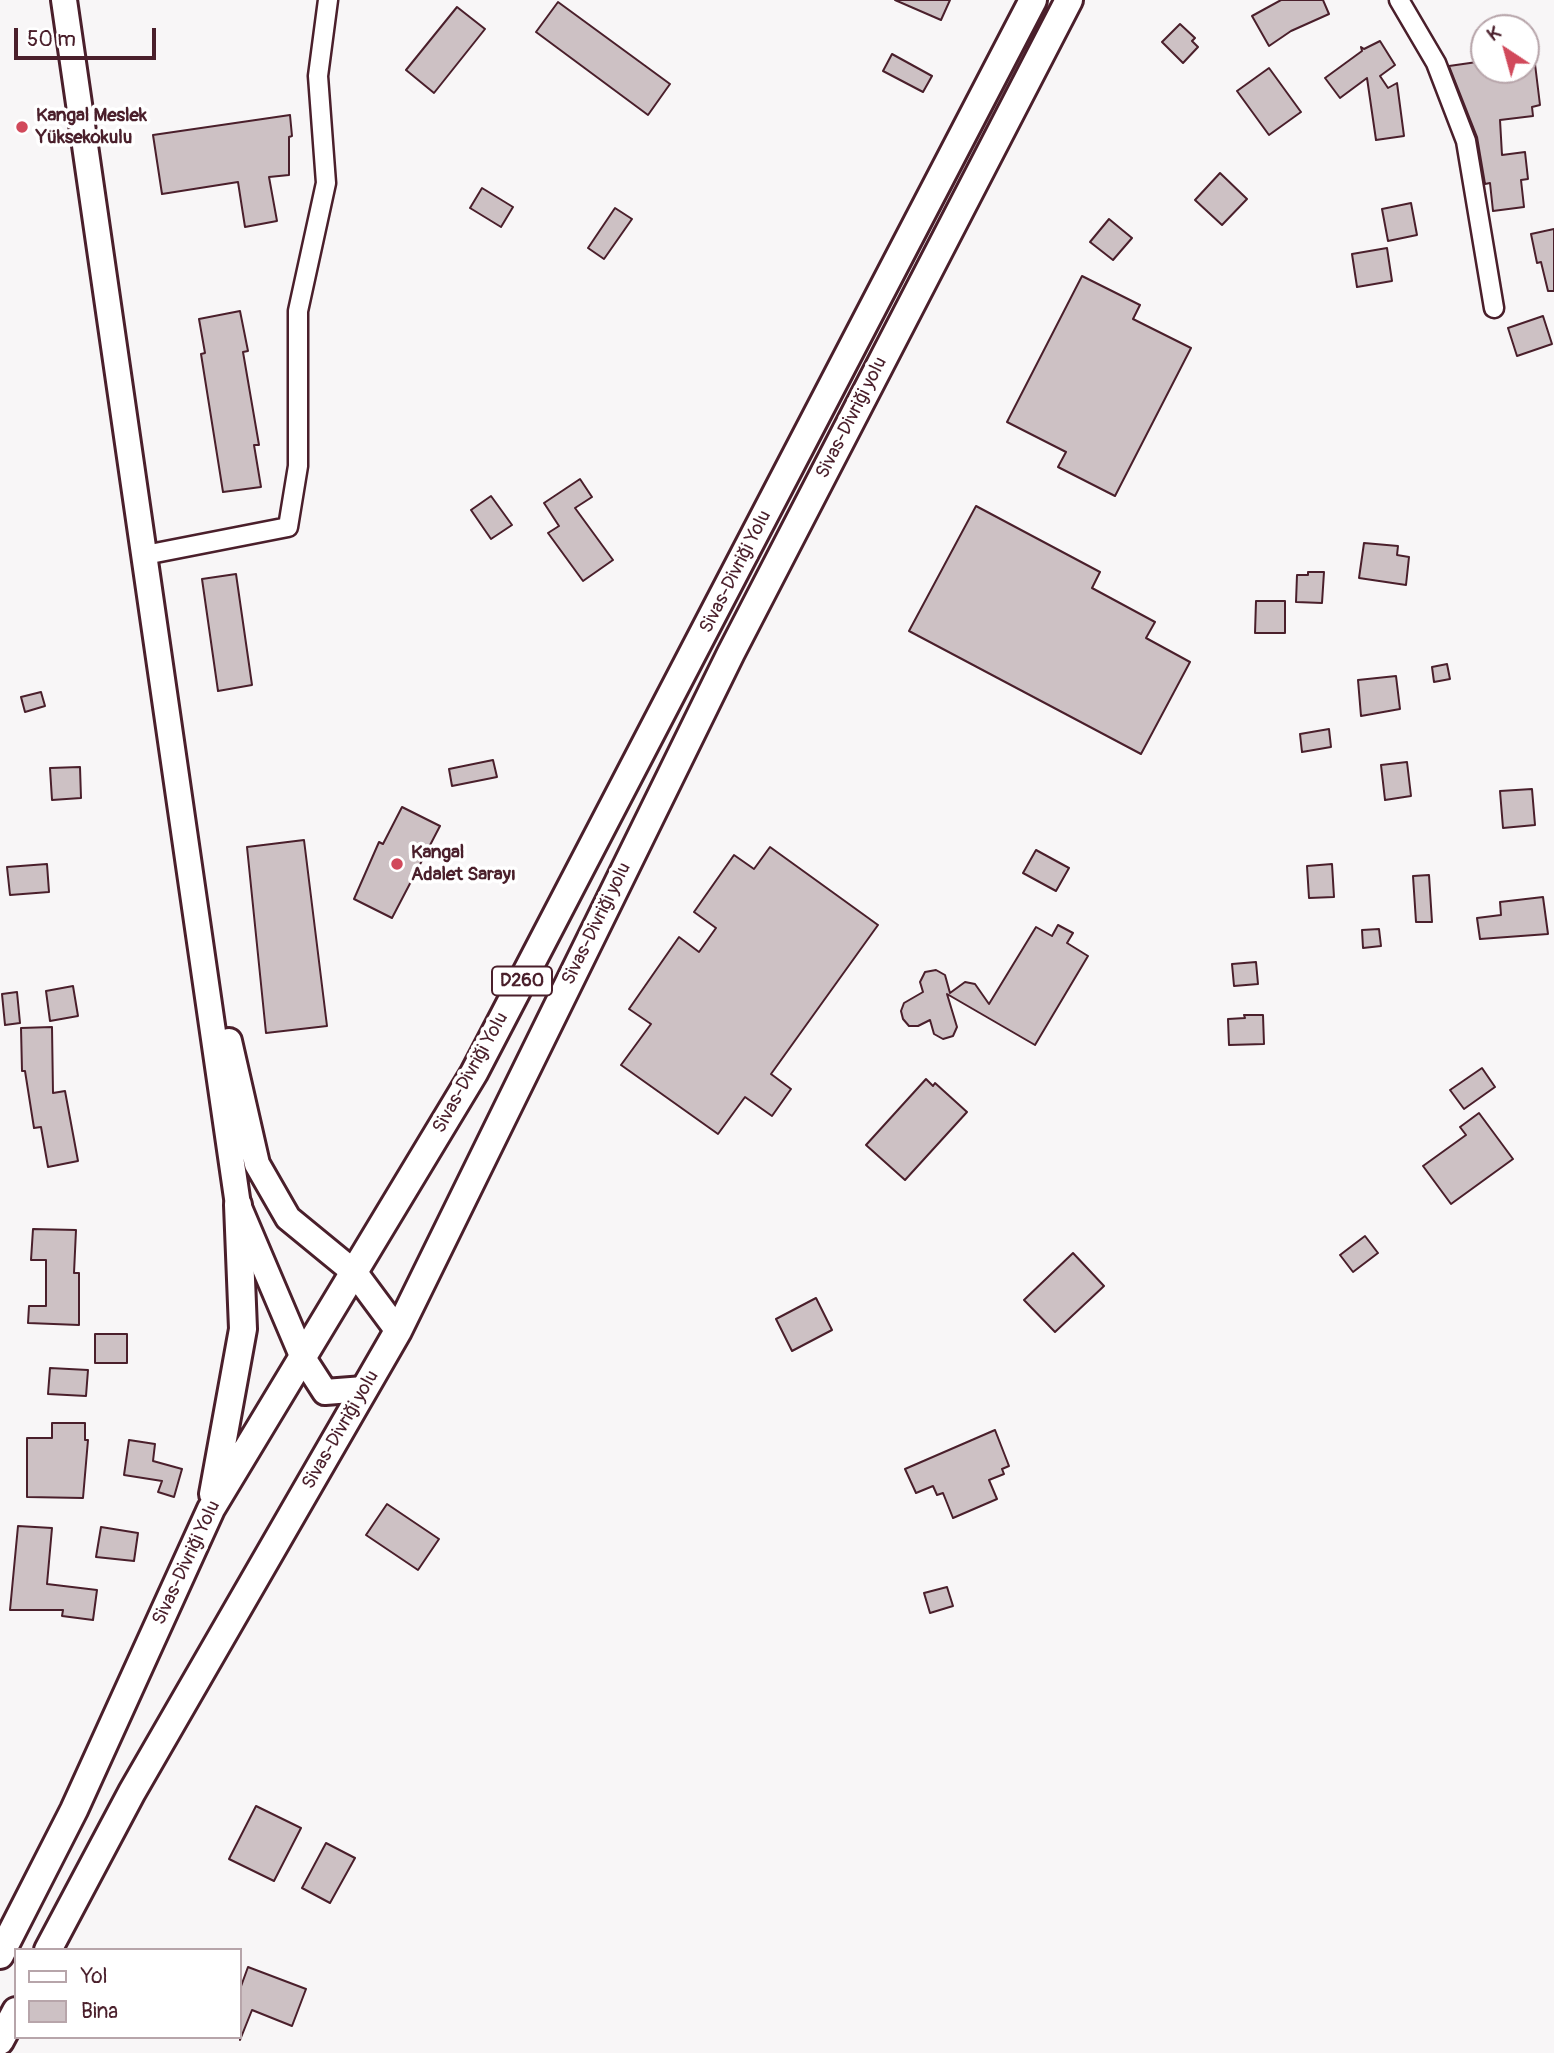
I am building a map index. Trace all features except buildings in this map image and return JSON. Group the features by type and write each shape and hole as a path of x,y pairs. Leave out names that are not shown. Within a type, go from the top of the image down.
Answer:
{"main road":[{"name":"Sivas-Divriği Yolu","path":"0,1955 74,1810 211,1509 474,1073 1033,0"},
{"name":"Sivas-Divriği yolu","path":"49,1948 132,1792 398,1331 731,653 1069,0"},
{"path":"211,1509 243,1329 237,1205"},
{"path":"0,2041 14,2015"}],"street":[{"path":"64,0 237,1205 303,1359 325,1392 364,1389"},
{"path":"145,555 288,527 298,466 298,311 326,183 318,76 328,0"},
{"path":"1399,0 1436,63 1466,141 1494,308"},
{"path":"192,880 257,1164 288,1218 355,1273 398,1331"}],"place":[{"name":"Kangal Meslek Yüksekokulu","path":"22,127"},
{"name":"Kangal Adalet Sarayı","path":"397,864"}]}
